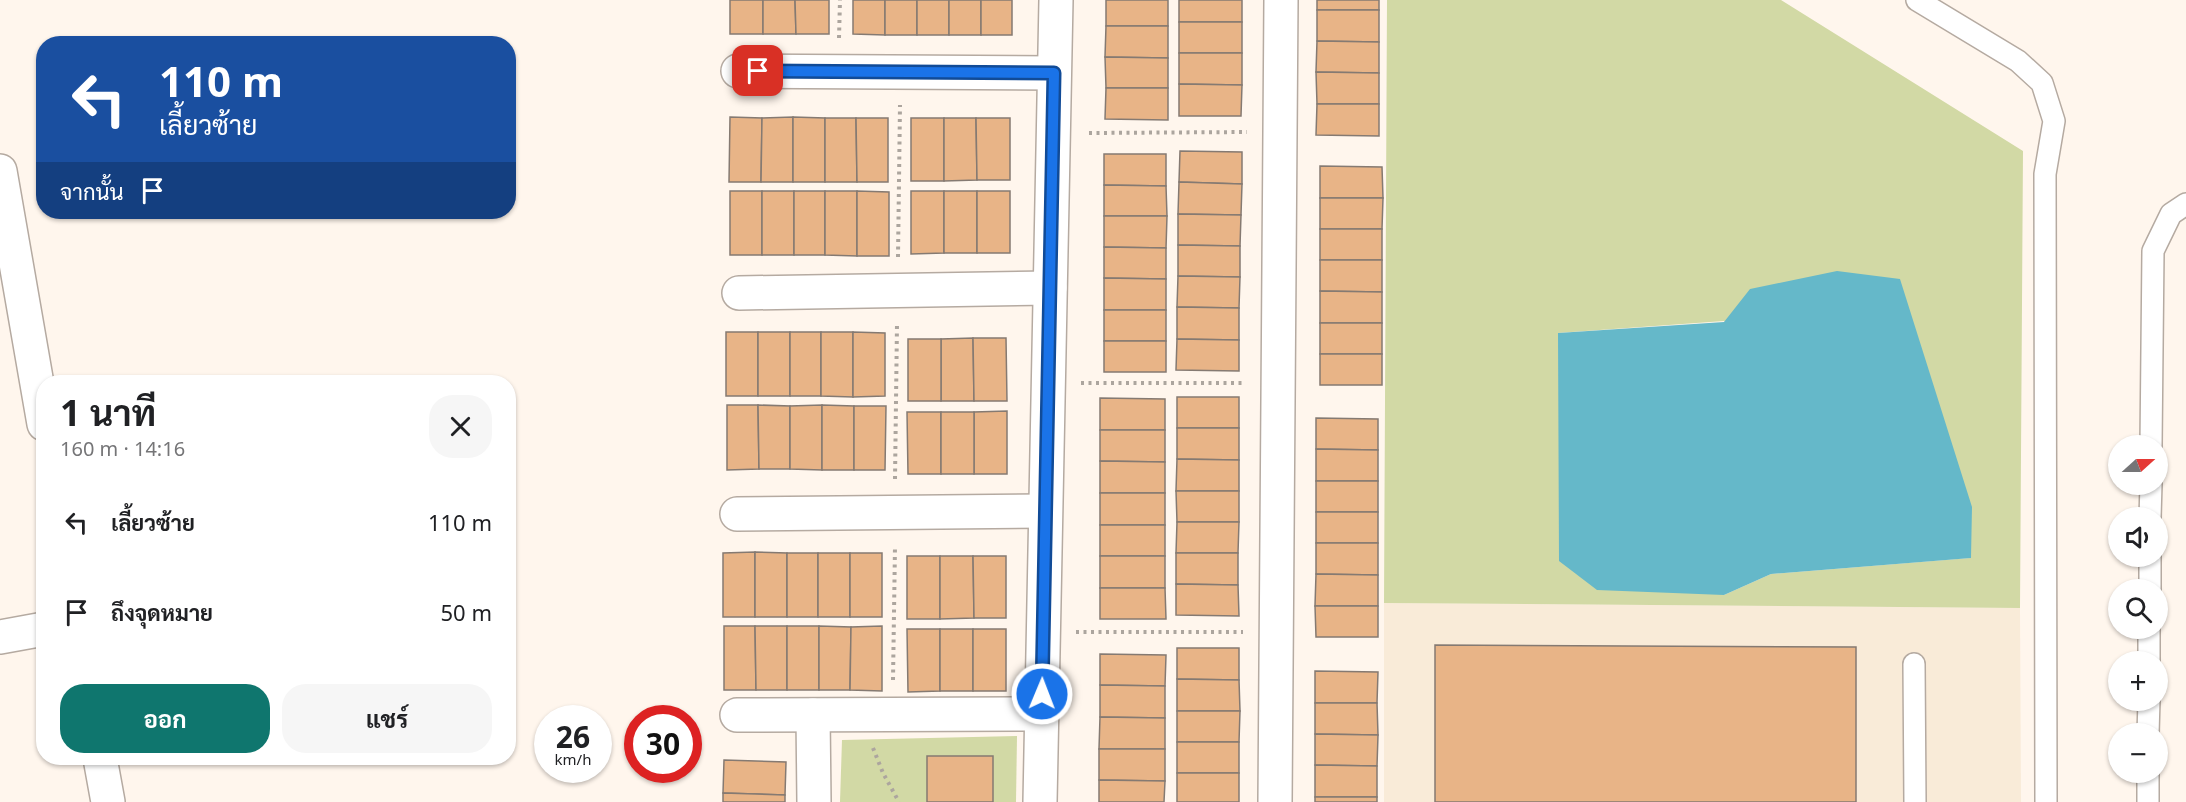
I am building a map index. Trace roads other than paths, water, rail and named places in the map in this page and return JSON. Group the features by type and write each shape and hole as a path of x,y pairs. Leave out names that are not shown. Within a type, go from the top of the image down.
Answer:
{"street":[{"path":"1040,802 1056,0"},
{"path":"1275,802 1281,0"},
{"path":"738,71 1054,73"},
{"path":"0,171 7,252 36,387"},
{"path":"739,293 1050,288"},
{"path":"737,514 1045,511"},
{"path":"0,637 36,630"},
{"path":"737,715 1041,714"},
{"path":"813,715 814,802"},
{"path":"101,765 108,802"}],"lane":[{"path":"1917,0 2018,61 2042,83 2054,121 2045,174 2046,802"},
{"path":"2151,435 2153,251 2171,214 2186,204"},
{"path":"1914,664 1915,802"},
{"path":"2148,783 2148,802"}],"water":[{"path":"1837,271 1900,279 1972,507 1971,558 1771,574 1724,595 1597,590 1559,561 1558,333 1724,322 1750,289"}]}
